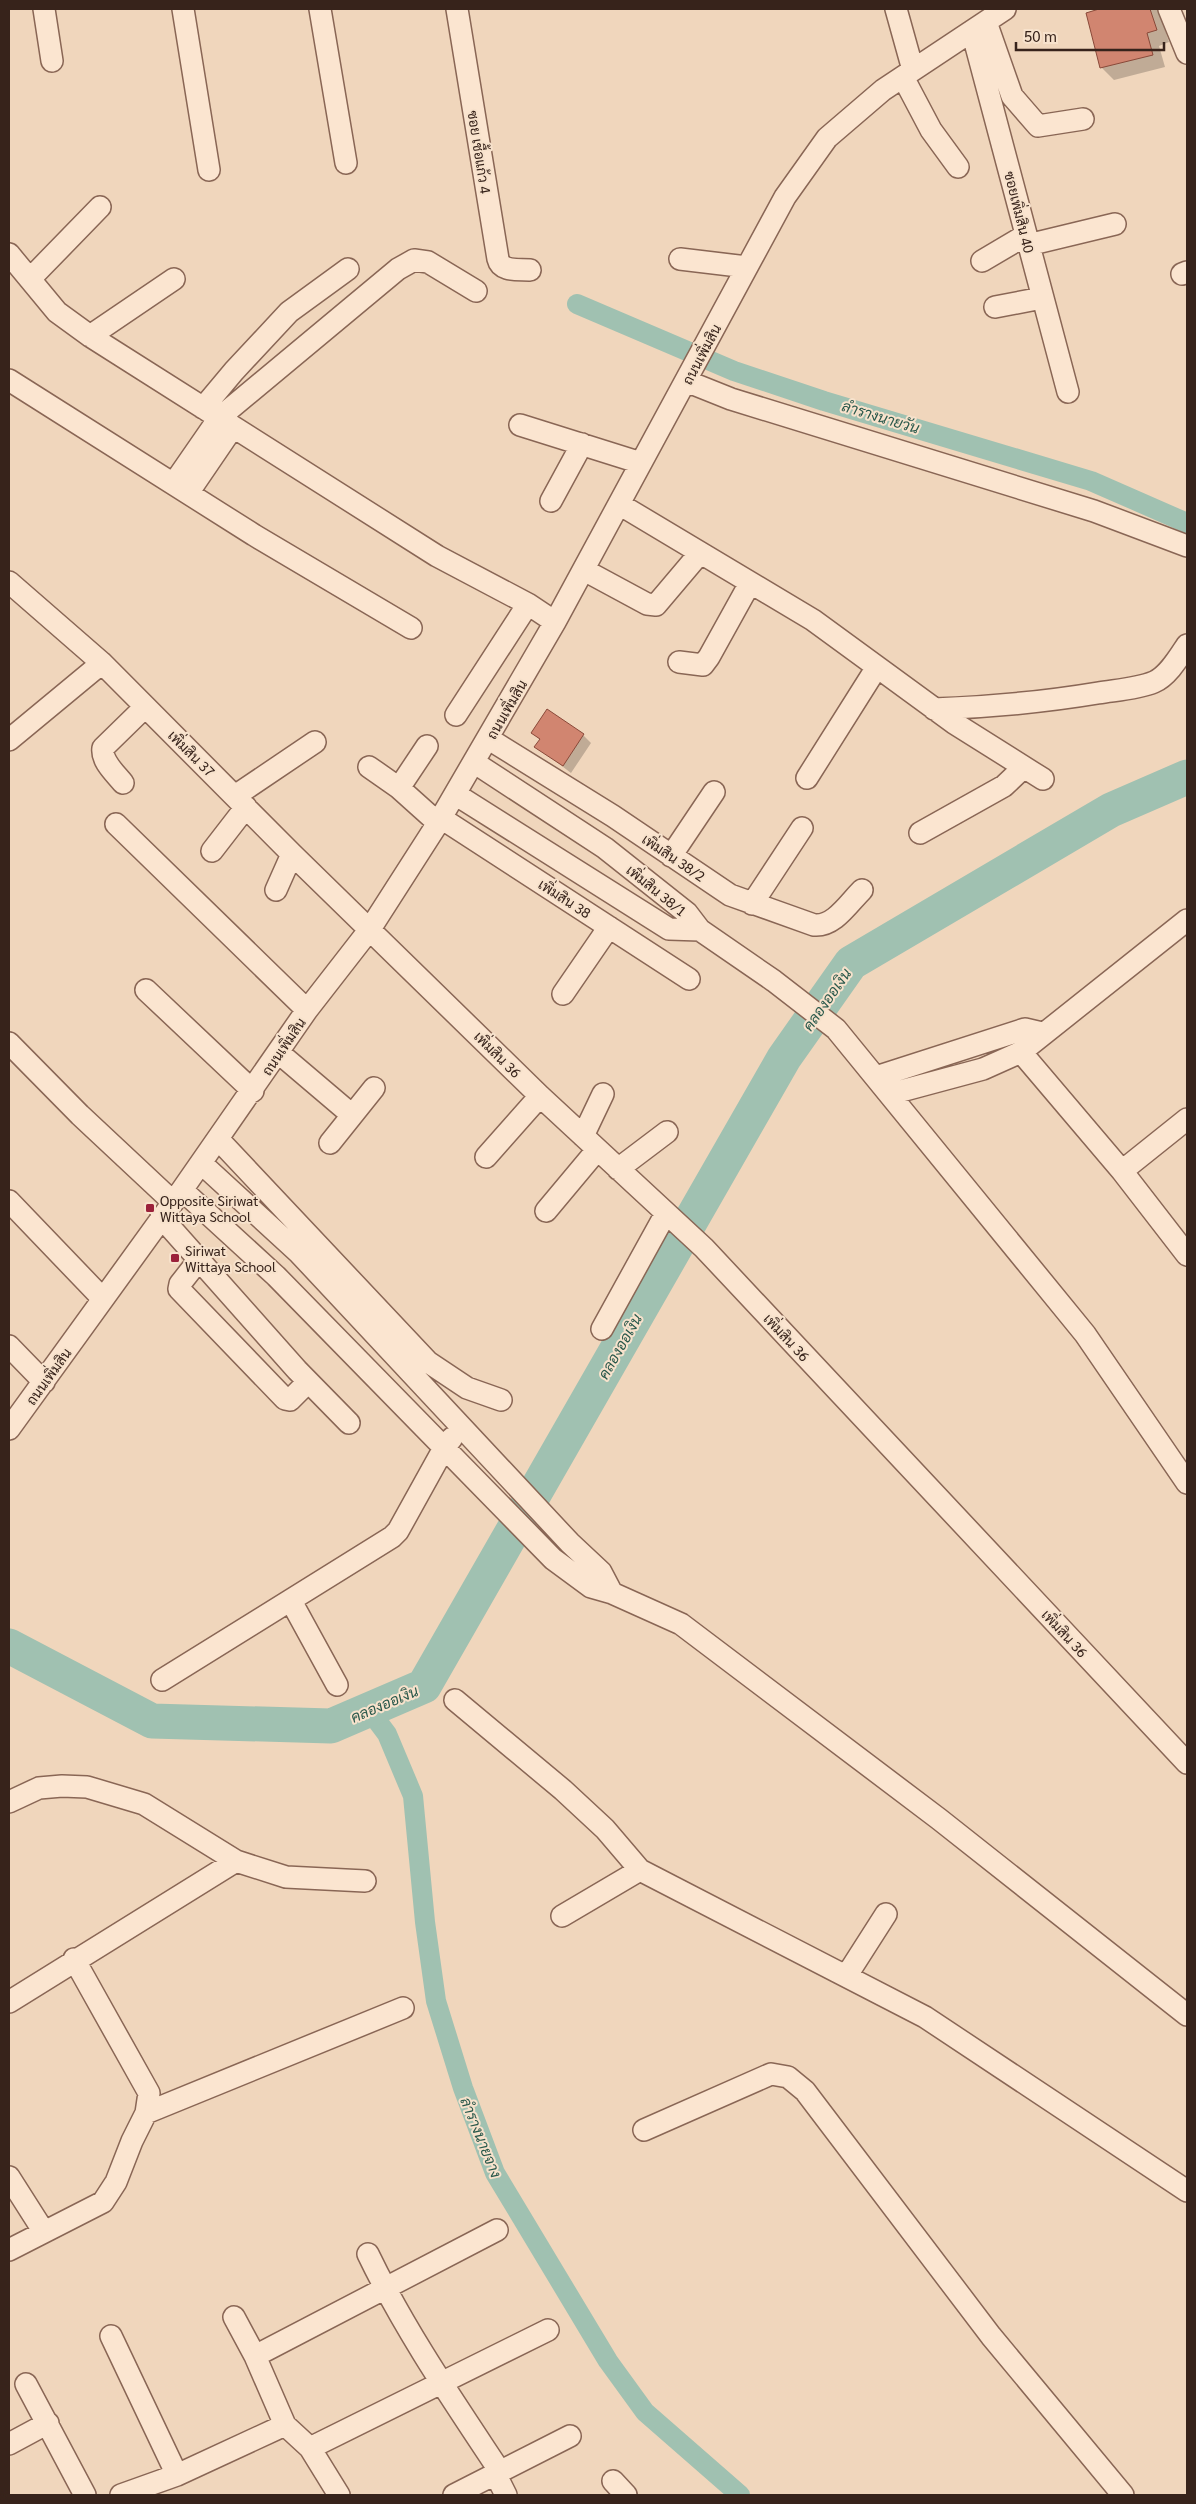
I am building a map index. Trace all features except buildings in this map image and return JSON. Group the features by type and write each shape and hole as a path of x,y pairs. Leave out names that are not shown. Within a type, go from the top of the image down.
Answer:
{"street":[{"path":"44,9 52,61"},
{"path":"183,9 209,170"},
{"path":"320,9 346,163"},
{"name":"ซอย เชื้อแก้ว 4","path":"457,9 499,264 504,268 530,270"},
{"path":"896,9 908,73 931,130 958,167"},
{"name":"ถนนเพิ่มสิน","path":"9,1429 253,1090 307,1010 370,929 475,763 584,570 785,197 827,138 883,90 1006,9"},
{"path":"1169,9 1187,53"},
{"path":"979,26 1012,96 1038,126 1083,119"},
{"name":"ซอยเพิ่มสิน 40","path":"979,26 1027,240 1068,392"},
{"path":"30,279 100,207"},
{"path":"982,261 1027,240 1115,224"},
{"path":"9,254 57,312 90,336 437,556 528,604 555,622"},
{"path":"680,259 747,267"},
{"path":"218,417 398,269 414,260 428,262 476,291"},
{"path":"181,488 218,417 289,312 348,269"},
{"path":"90,336 174,279"},
{"path":"995,307 1042,298"},
{"path":"695,365 731,399 1094,511 1187,546"},
{"path":"9,380 181,488 411,628"},
{"path":"520,425 641,464"},
{"path":"551,501 582,444"},
{"path":"620,504 813,620 934,709 1044,779"},
{"path":"584,570 646,604 656,605 700,553"},
{"path":"679,662 703,665 750,583"},
{"name":"เพิ่มสิน 37","path":"14,595 102,663 292,854 370,929"},
{"path":"456,714 528,604"},
{"path":"934,709 991,706 1131,688 1156,681 1177,661 1187,645"},
{"path":"9,740 102,663"},
{"path":"807,778 877,667"},
{"path":"123,783 105,760 103,748 145,707"},
{"name":"เพิ่มสิน 38/2","path":"489,739 730,895 752,904 814,925 823,926 832,922 862,890"},
{"path":"212,851 240,801 315,742"},
{"path":"399,788 427,746"},
{"name":"เพิ่มสิน 38/1","path":"475,763 605,848 687,913 700,930"},
{"name":"เพิ่มสิน 38","path":"369,767 439,820 688,979"},
{"path":"920,833 1004,786 1024,767"},
{"path":"671,856 714,792"},
{"name":"เพิ่มสิน 38/1","path":"455,794 669,929 700,930"},
{"path":"116,824 307,1010"},
{"path":"752,904 802,828"},
{"path":"276,890 292,854"},
{"path":"620,898 638,875"},
{"path":"890,1094 983,1069 1021,1052 1042,1033 1187,920"},
{"path":"563,994 609,927"},
{"name":"เพิ่มสิน 36","path":"370,929 540,1096 704,1248 1187,1763"},
{"path":"700,930 774,981 836,1029 1085,1334 1187,1483"},
{"path":"146,990 253,1090"},
{"path":"876,1077 1026,1029 1042,1033"},
{"path":"9,1043 80,1115 172,1203 276,1276 553,1559 591,1587 612,1593 681,1624 938,1819 1187,2015"},
{"path":"1021,1052 1122,1171 1187,1255"},
{"path":"279,1053 352,1115"},
{"path":"330,1143 374,1088"},
{"path":"546,1211 590,1143 602,1094"},
{"path":"486,1157 540,1096"},
{"path":"1122,1171 1187,1119"},
{"path":"618,1169 667,1132"},
{"path":"218,1139 428,1362 467,1388 501,1400"},
{"path":"200,1163 299,1253 570,1543 601,1572 612,1593"},
{"path":"9,1201 103,1299"},
{"path":"172,1203 198,1261 308,1382 349,1423"},
{"path":"602,1329 668,1215"},
{"path":"198,1261 180,1284 179,1289 285,1400 290,1400 308,1382"},
{"path":"9,1346 44,1382"},
{"path":"162,1680 291,1601 398,1531 444,1448 462,1426"},
{"path":"291,1601 337,1685"},
{"path":"455,1700 563,1790 605,1829 640,1870 847,1975 925,2017 1187,2191"},
{"path":"9,1802 39,1788 62,1786 87,1788 144,1804 236,1861 286,1876 364,1881"},
{"path":"9,2002 74,1959 236,1861"},
{"path":"562,1916 640,1870"},
{"path":"847,1975 886,1914"},
{"path":"9,2250 103,2202 116,2182 132,2141 146,2113 149,2093 74,1959"},
{"path":"146,2113 402,2008"},
{"path":"644,2130 771,2074 788,2077 805,2091 991,2336 1123,2495"},
{"path":"9,2177 44,2232"},
{"path":"255,2356 497,2230"},
{"path":"368,2254 385,2290 498,2474 506,2495"},
{"path":"234,2316 255,2356 285,2425 310,2448 339,2495"},
{"path":"310,2448 548,2330"},
{"path":"111,2336 177,2475"},
{"path":"26,2384 85,2495"},
{"path":"9,2444 48,2423"},
{"path":"121,2495 177,2475 285,2425"},
{"path":"454,2495 570,2436"}],"waterway":[{"name":"ลำรางนายวัน","path":"577,304 734,371 824,401 1091,481 1187,523"},
{"name":"คลองออเงิน","path":"9,1646 152,1721 331,1726 424,1686 784,1058 851,963 1111,810 1187,777"},
{"name":"ลำรางนายจาง","path":"369,1710 387,1734 413,1796 425,1922 436,2001 463,2088 495,2173 608,2361 645,2412 740,2495"}],"place":[{"name":"Opposite Siriwat Wittaya School","path":"150,1208"},
{"name":"Siriwat Wittaya School","path":"175,1258"}]}
